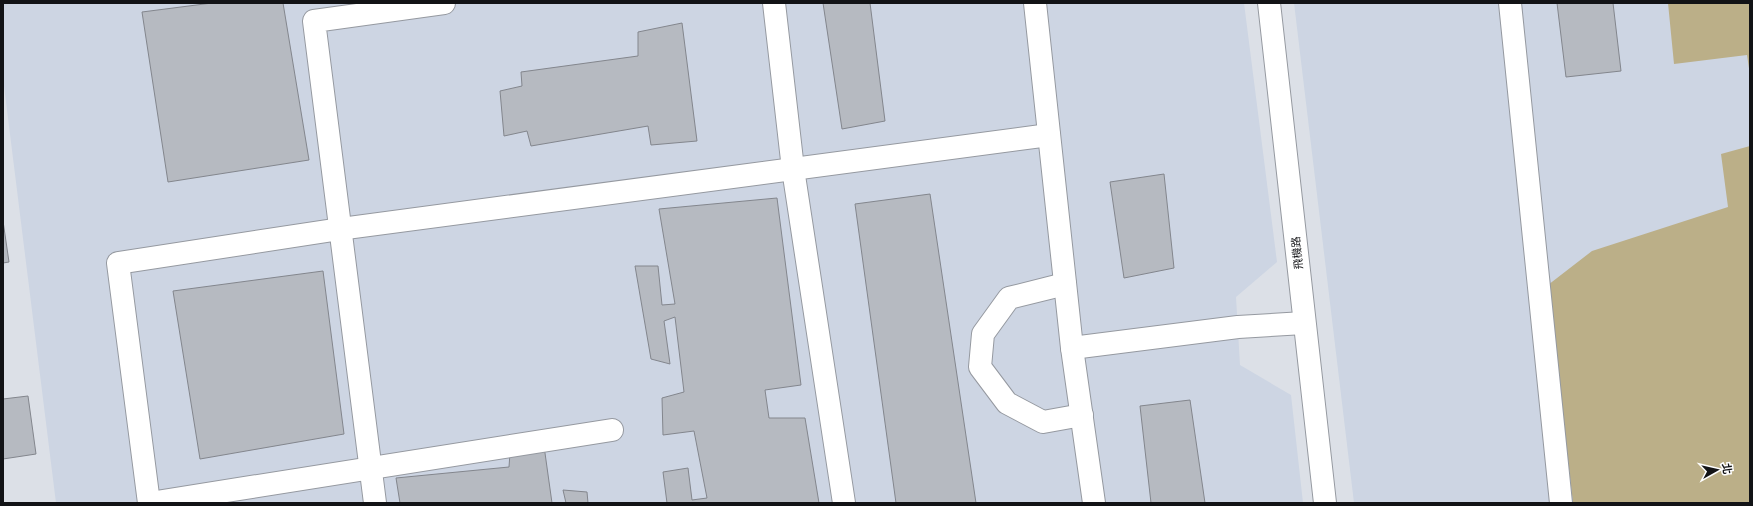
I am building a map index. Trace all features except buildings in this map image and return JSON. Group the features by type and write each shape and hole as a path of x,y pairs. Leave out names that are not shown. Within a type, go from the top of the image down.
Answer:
{"street":[{"path":"375,503 314,21 444,3"},
{"path":"774,3 794,169 844,503"},
{"path":"1035,3 1072,348 1094,503"},
{"name":"飛機路","path":"1269,3 1325,503"},
{"path":"1510,3 1561,503"},
{"path":"612,430 150,503 118,263 340,229 1049,135"},
{"path":"1065,284 1009,298 983,334 980,367 1007,403 1044,422 1082,415"},
{"path":"1072,348 1238,327 1304,323"}],"shaded area":[{"path":"3,3 1244,3 1277,262 1236,297 1240,365 1291,395 1303,503 56,503 3,78"},
{"path":"1294,3 1750,3 1750,503 1354,503"},
{"path":"1668,3 1750,3 1750,75 1747,55 1674,64"},
{"path":"1750,146 1750,503 1573,503 1548,285 1592,251 1728,207 1721,154"}]}
